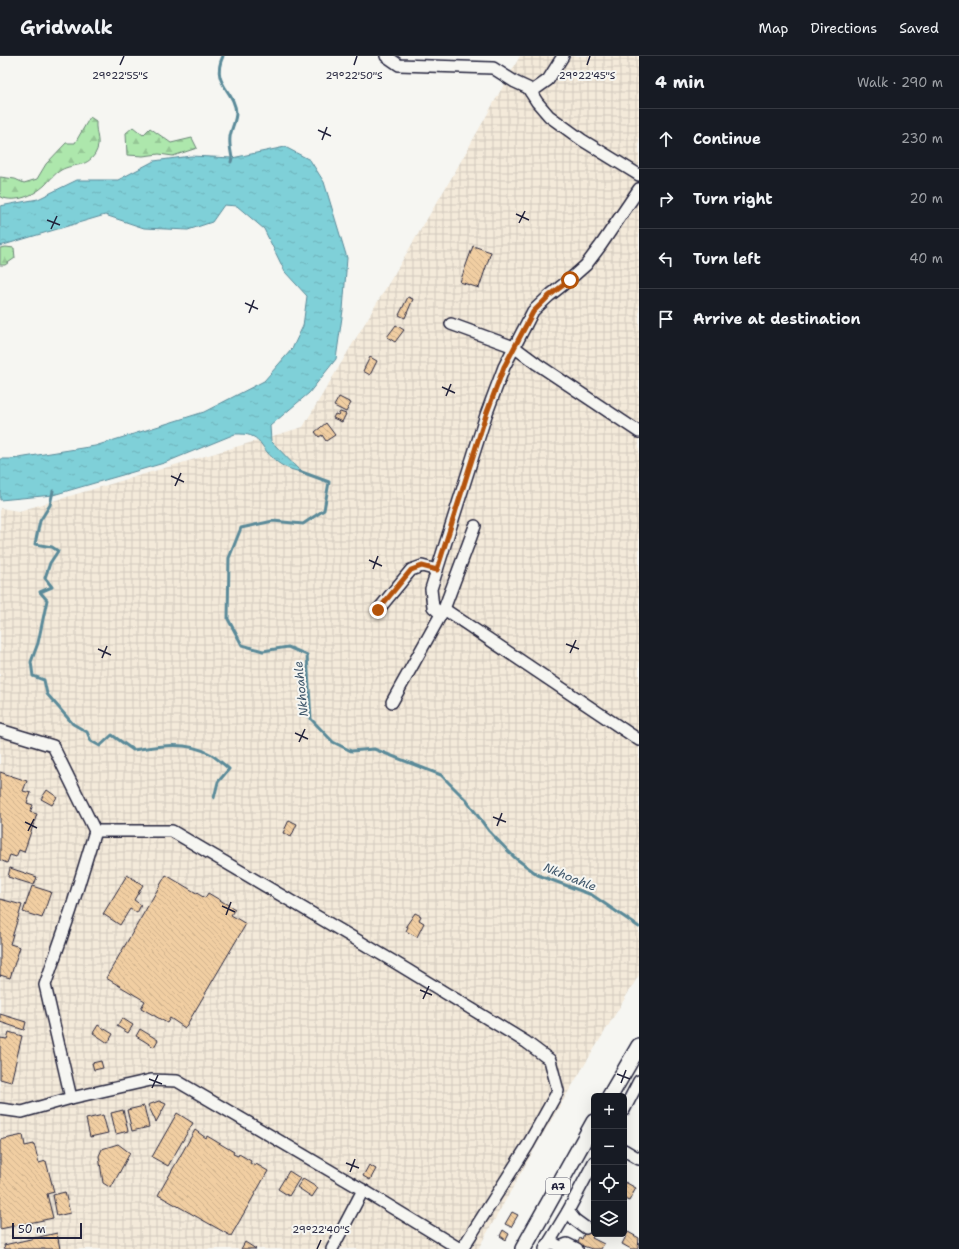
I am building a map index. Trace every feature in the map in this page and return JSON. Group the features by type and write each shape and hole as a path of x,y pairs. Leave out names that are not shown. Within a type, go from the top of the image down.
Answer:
{"main road":[{"path":"612,1093 635,1065 639,1046"},
{"name":"A7","path":"523,1249 591,1127"}],"street":[{"path":"386,56 399,65 493,68 515,82 528,88 549,116 582,140 639,175"},
{"path":"531,92 548,80 563,56"},
{"path":"639,189 586,265 570,280 549,296 533,312 514,347 504,367 486,415 432,589 433,607 442,611 639,740"},
{"path":"451,324 514,347 639,432"},
{"path":"392,702 442,611 475,526"},
{"path":"378,610 411,570 422,566 437,570"},
{"path":"0,730 53,746 95,831 71,910 45,986 71,1098"},
{"path":"0,1109 22,1112 71,1098 151,1080 177,1081 461,1249 528,1145 558,1091 550,1060 526,1042 398,964 172,831 95,831"},
{"path":"627,1104 639,1081"},
{"path":"627,1152 639,1159"},
{"path":"577,1249 567,1244 560,1246 547,1245 568,1211 592,1165"},
{"path":"332,1249 363,1190"},
{"path":"568,1211 575,1220 586,1228"}],"shaded area":[{"path":"520,56 639,56 639,975 544,1132 478,1249 0,1249 0,508 19,511 303,427 452,177"}],"green space":[{"path":"90,117 96,121 98,146 95,154 88,161 61,170 45,185 30,195 18,199 6,199 0,197 0,177 15,179 24,183 37,179 46,164 66,143 75,143"},
{"path":"133,127 143,135 150,128 171,143 192,138 197,148 173,156 159,154 143,156 127,155 126,133"},
{"path":"0,248 14,248 15,258 5,265 0,265"}],"water":[{"path":"285,147 310,160 324,182 347,258 343,310 336,359 309,393 270,426 271,441 301,472 281,465 269,455 255,438 244,434 235,434 164,463 53,495 0,500 0,459 12,459 95,446 204,412 264,381 292,349 303,326 307,296 285,272 264,229 237,206 224,205 212,222 188,230 144,228 105,215 0,246 0,206 38,199 77,180 118,180 154,161 191,156 232,158"}],"building":[{"path":"473,246 491,252 479,288 460,282"},
{"path":"408,297 413,299 405,318 399,315"},
{"path":"396,325 404,330 395,342 387,337"},
{"path":"370,357 377,361 370,375 363,371"},
{"path":"339,397 351,403 346,412 334,406"},
{"path":"340,412 346,414 342,422 333,418 335,414 338,415"},
{"path":"326,423 335,435 326,441 322,435 319,437 315,432"},
{"path":"0,772 27,781 23,791 31,793 27,803 33,805 30,812 37,814 24,852 19,850 16,857 10,855 7,863 0,860"},
{"path":"47,790 57,797 52,805 41,799"},
{"path":"289,820 297,824 291,837 283,833"},
{"path":"10,868 37,877 34,885 8,877"},
{"path":"127,875 143,885 134,900 141,905 137,913 130,909 120,925 103,914"},
{"path":"166,875 205,898 208,893 235,909 231,915 246,924 185,1028 170,1018 167,1023 141,1008 145,1001 106,978"},
{"path":"32,886 51,892 42,918 23,912"},
{"path":"0,899 22,905 10,944 20,947 10,978 0,975"},
{"path":"415,913 421,916 419,920 424,923 417,937 406,931 408,927 406,926"},
{"path":"0,1014 26,1022 24,1030 0,1022"},
{"path":"122,1018 133,1025 128,1033 117,1026"},
{"path":"98,1025 113,1034 108,1043 93,1033"},
{"path":"140,1029 158,1040 154,1047 136,1036"},
{"path":"9,1032 22,1036 11,1082 0,1079 0,1038 7,1039"},
{"path":"101,1061 103,1068 94,1070 92,1063"},
{"path":"159,1101 166,1104 156,1122 148,1105"},
{"path":"144,1106 149,1127 132,1131 127,1110"},
{"path":"123,1110 128,1131 116,1134 111,1113"},
{"path":"177,1113 193,1123 168,1166 152,1157"},
{"path":"103,1115 108,1133 90,1137 86,1119"},
{"path":"195,1130 206,1138 207,1136 234,1152 233,1154 238,1156 239,1154 251,1161 250,1163 255,1166 256,1164 268,1171 231,1236 158,1195"},
{"path":"23,1135 25,1146 34,1144 39,1163 46,1161 54,1192 47,1194 53,1218 0,1229 0,1140"},
{"path":"118,1144 130,1153 111,1188 103,1183 99,1156 102,1149"},
{"path":"369,1165 376,1169 370,1180 363,1176"},
{"path":"289,1171 300,1178 289,1196 278,1189"},
{"path":"303,1179 318,1188 312,1197 297,1187"},
{"path":"627,1183 636,1188 629,1201 627,1200"},
{"path":"65,1192 70,1213 57,1216 53,1195"},
{"path":"512,1212 518,1215 511,1227 505,1224"},
{"path":"503,1230 509,1234 506,1240 500,1236"},
{"path":"585,1231 591,1234 592,1238 604,1244 601,1249 592,1249 577,1244 580,1238 582,1239"},
{"path":"628,1232 639,1238 638,1249 631,1249 622,1244 626,1237 627,1237"},
{"path":"57,1233 60,1249 5,1249 4,1245"},
{"path":"245,1242 256,1249 241,1249"}],"waterway":[{"path":"223,56 219,73 221,80 235,105 236,113 230,137 231,162"},
{"name":"Nkhoahle","path":"299,471 329,482 324,510 303,524 273,521 241,528 229,558 228,619 242,645 263,651 288,647 307,655 311,719 333,742 351,751 374,749 441,775 466,800 489,831 514,857 538,875 592,895 639,927"},
{"path":"53,491 50,505 40,521 35,544 52,547 58,551 50,563 45,578 52,587 40,592 47,600 38,643 31,662 33,676 44,680 47,694 73,724 87,732 91,741 100,746 112,735 133,750 162,746 192,747 218,759 229,769 218,782 214,798"}],"route":[{"path":"378,610 411,570 422,566 437,570 486,415 504,367 533,312 549,296 570,280"}]}
